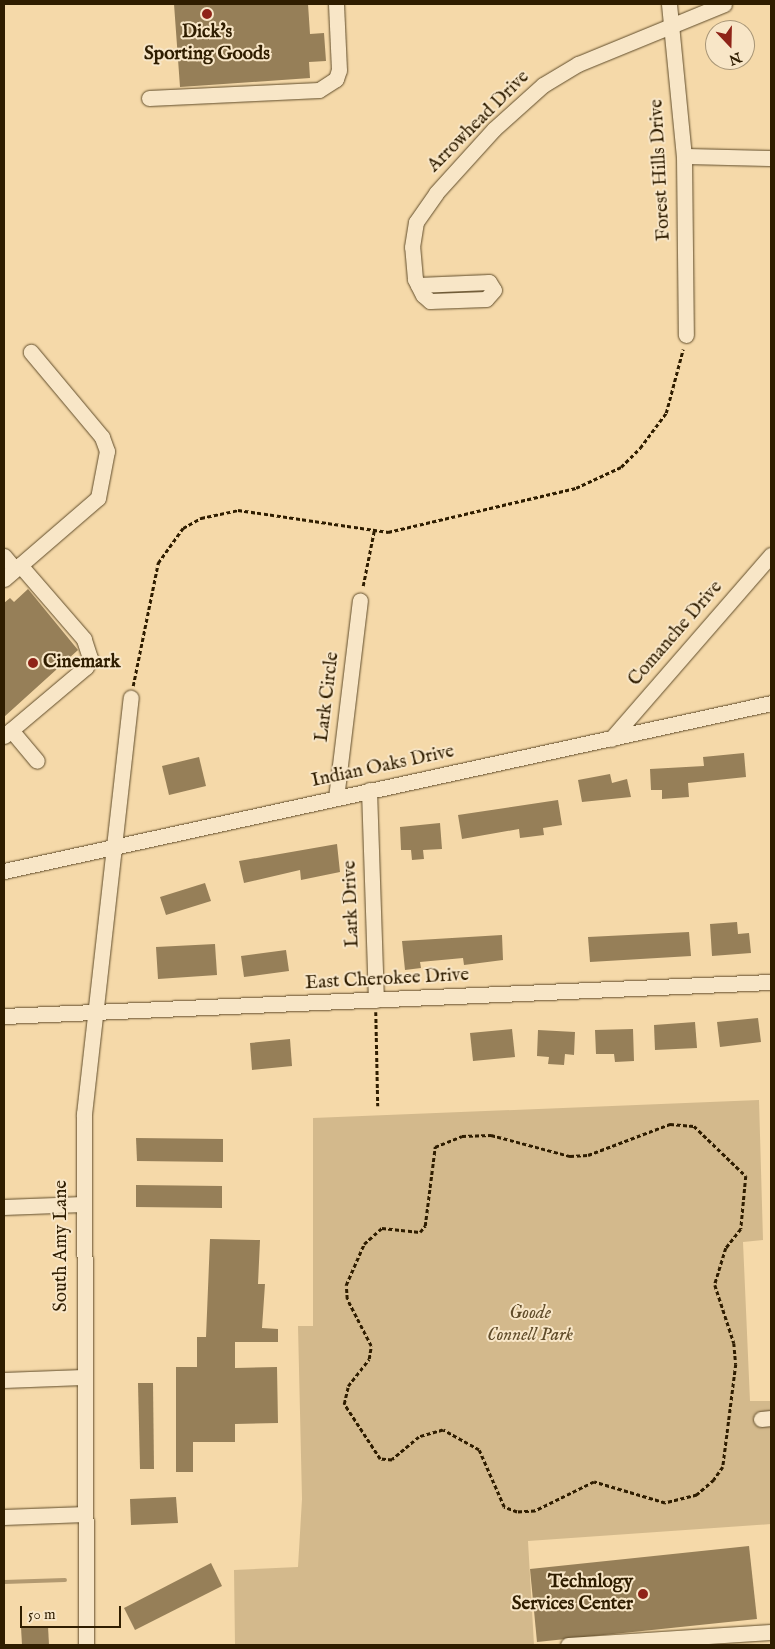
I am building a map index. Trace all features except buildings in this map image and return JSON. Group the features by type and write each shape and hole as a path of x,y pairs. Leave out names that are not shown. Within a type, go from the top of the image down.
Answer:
{"street":[{"path":"149,98 320,90 336,79 339,70 336,4"},
{"name":"Forest Hills Drive","path":"668,4 684,156 686,335"},
{"name":"Arrowhead Drive","path":"418,285 412,247 416,222 436,193 494,129 543,85 578,64 724,4"},
{"path":"684,156 771,158"},
{"path":"13,571 98,498 107,451 102,438 31,352"},
{"path":"4,556 13,571 84,639 90,658 86,667 8,733 37,761"},
{"name":"Comanche Drive","path":"611,739 771,556"},
{"name":"Lark Circle","path":"336,798 360,600"},
{"path":"114,848 131,698"},
{"name":"Indian Oaks Drive","path":"4,871 771,703"},
{"name":"Lark Drive","path":"369,790 376,1000"},
{"name":"South Amy Lane","path":"86,1645 82,1377 84,1114 114,848"},
{"name":"East Cherokee Drive","path":"4,1016 771,982"},
{"path":"4,1207 82,1204"},
{"path":"4,1380 82,1377"},
{"path":"4,1517 85,1514"},
{"path":"568,1645 771,1632"}],"path":[{"path":"131,698 158,563 183,528 202,518 238,510 374,531 410,528 576,488 621,467 666,413 678,382 686,335"},
{"path":"360,600 374,531"},
{"path":"376,1000 378,1106"},
{"path":"670,1124 694,1126 746,1176 741,1229 726,1248 715,1285 734,1343 736,1364 726,1450 723,1467 696,1495 665,1503 594,1482 535,1511 517,1512 504,1507 479,1450 466,1440 443,1430 432,1432 388,1461 369,1447 346,1411 344,1397 369,1359 371,1346 347,1299 346,1285 364,1244 382,1228 420,1232 425,1226 431,1161 435,1147 444,1140 491,1135 570,1156 604,1151 670,1124"}],"green space":[{"name":"Goode Connell Park","path":"759,1100 763,1240 743,1242 750,1401 771,1401 771,1524 528,1541 534,1645 235,1645 234,1570 298,1567 302,1499 298,1326 313,1326 313,1118"}],"waterway":[{"path":"4,1582 65,1580"}],"place":[{"name":"Dick's Sporting Goods","path":"207,14"},
{"name":"Cinemark","path":"33,663"},
{"name":"Technlogy Services Center","path":"643,1594"}]}
